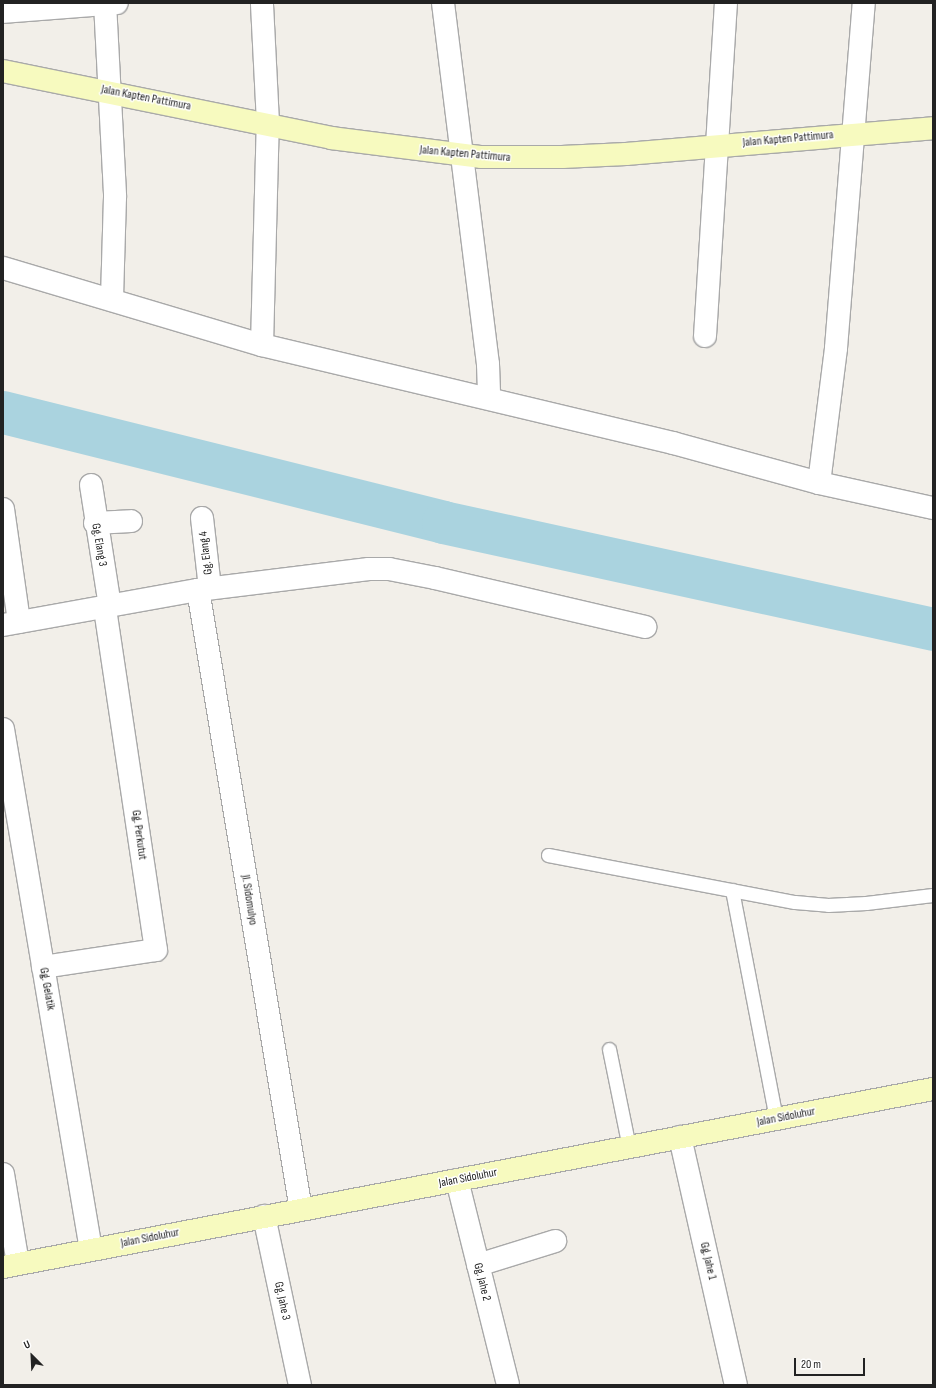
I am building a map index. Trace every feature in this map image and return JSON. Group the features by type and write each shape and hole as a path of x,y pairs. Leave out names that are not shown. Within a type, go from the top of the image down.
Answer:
{"main road":[{"name":"Jalan Kapten Pattimura","path":"3,70 268,123 331,138 482,157 562,157 933,128"},
{"name":"Jalan Sidoluhur","path":"10,1265 933,1089"}],"street":[{"path":"3,12 109,3 109,91 115,197 112,300"},
{"path":"262,3 268,123 262,345"},
{"path":"442,3 488,364 489,397"},
{"path":"705,336 726,3"},
{"path":"819,483 836,348 852,134 864,3"},
{"path":"3,268 262,345 489,397 673,443 819,483 933,508"},
{"name":"Gg. Elang 3","path":"91,485 107,607"},
{"path":"3,509 11,624 204,589 369,569 389,569 645,627"},
{"name":"Gg. Elang 4","path":"202,518 204,589"},
{"path":"95,523 131,521"},
{"name":"Jl. Sidomulyo","path":"204,589 301,1210"},
{"name":"Gg. Perkutut","path":"43,967 156,950 107,607"},
{"name":"Gg. Gelatik","path":"3,729 91,1250"},
{"name":"Gg. Jahe 1","path":"680,1137 736,1385"},
{"path":"3,1174 10,1265"},
{"name":"Gg. Jahe 2","path":"457,1180 508,1385"},
{"name":"Gg. Jahe 3","path":"264,1216 300,1385"},
{"path":"478,1265 555,1241"}],"lane":[{"path":"548,856 795,902 828,905 933,895"},
{"path":"732,890 776,1119"},
{"path":"609,1049 629,1147"}],"waterway":[{"path":"3,412 443,522 933,629"}]}
